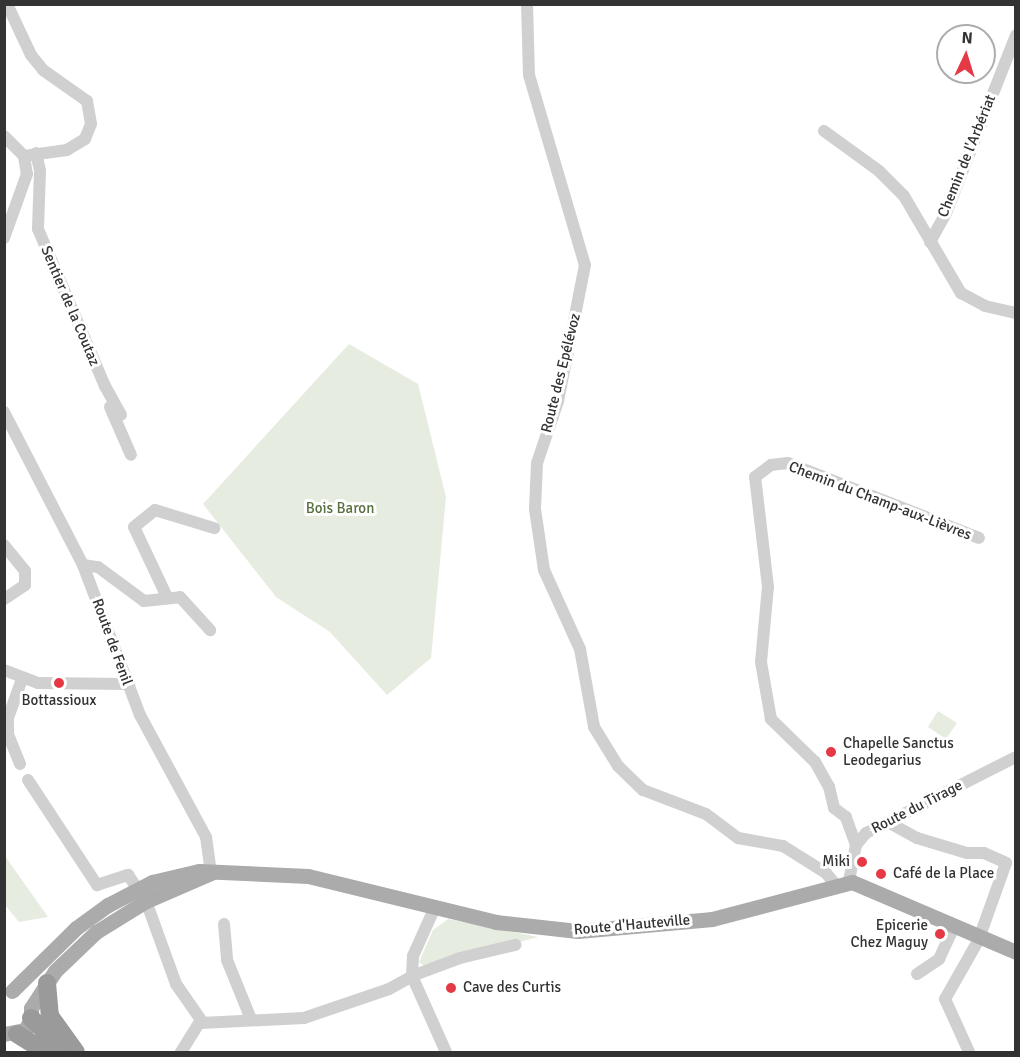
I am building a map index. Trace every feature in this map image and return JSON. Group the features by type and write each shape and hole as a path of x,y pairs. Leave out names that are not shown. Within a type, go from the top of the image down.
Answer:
{"highway":[{"path":"47,983 50,1017 76,1053"},
{"path":"31,1013 68,1053"},
{"path":"8,1035 46,1053"}],"main road":[{"name":"Route d'Hauteville","path":"211,873 245,871 308,876 516,926 598,930 751,911 842,883"},
{"path":"31,1013 24,997 8,991 76,928 142,895 211,873"},
{"path":"842,883 874,888 954,927 1016,952"},
{"path":"8,1035 31,1013 47,983 85,940 142,895"}],"street":[{"path":"4,136 30,155 67,150 85,139 91,124 87,101 37,63 7,4"},
{"name":"Route des Epélévoz","path":"527,4 529,75 585,265 558,401 536,471 535,509 544,570 580,649 594,728 618,766 643,790 706,814 738,838 783,846 842,883"},
{"name":"Chemin de l'Arbériat","path":"930,242 946,213 1016,35"},
{"name":"Chemin de l'Arbériat","path":"824,131 879,171 895,188 960,293 985,306 1016,314"},
{"path":"4,238 27,174 30,155"},
{"name":"Sentier de la Coutaz","path":"30,155 40,171 38,229 105,386 131,455"},
{"name":"Sentier de la Coutaz","path":"105,386 121,415"},
{"name":"Route de Fenil","path":"4,412 83,565 126,684 206,837 211,873"},
{"name":"Chemin du Champ-aux-Lièvres","path":"856,845 846,817 834,808 829,787 815,762 771,718 761,662 768,587 755,477 771,465 788,463 979,538"},
{"path":"167,597 134,527 155,510 214,528"},
{"path":"4,545 25,571 25,585 4,599"},
{"path":"83,565 98,567 144,601 180,597 210,630"},
{"path":"4,670 22,680 38,683 126,684"},
{"path":"20,764 8,734 8,718 22,680"},
{"name":"Route du Tirage","path":"842,883 856,845 866,833 1016,756"},
{"path":"28,780 97,885 129,875 142,895 176,984 201,1023"},
{"path":"888,822 917,838 968,852 984,853 1006,863 980,936 945,999 969,1053"},
{"path":"435,907 413,956 412,976 446,1053"},
{"path":"224,924 227,960 251,1019"},
{"path":"917,974 939,959 954,927"},
{"path":"201,1023 304,1018 389,989 412,976 460,958 515,945"},
{"path":"181,1053 201,1023"}],"green space":[{"name":"Bois Baron","path":"349,344 418,384 446,497 431,658 387,695 330,632 276,597 203,504"},
{"path":"938,711 957,723 946,739 928,727"},
{"path":"5,856 48,917 19,922 5,905"},
{"path":"448,919 538,937 426,967 419,962 433,930"}],"place":[{"name":"Bottassioux","path":"59,683"},
{"name":"Chapelle Sanctus Leodegarius","path":"831,752"},
{"name":"Miki","path":"862,862"},
{"name":"Café de la Place","path":"881,874"},
{"name":"Epicerie Chez Maguy","path":"940,934"},
{"name":"Cave des Curtis","path":"451,988"}]}
